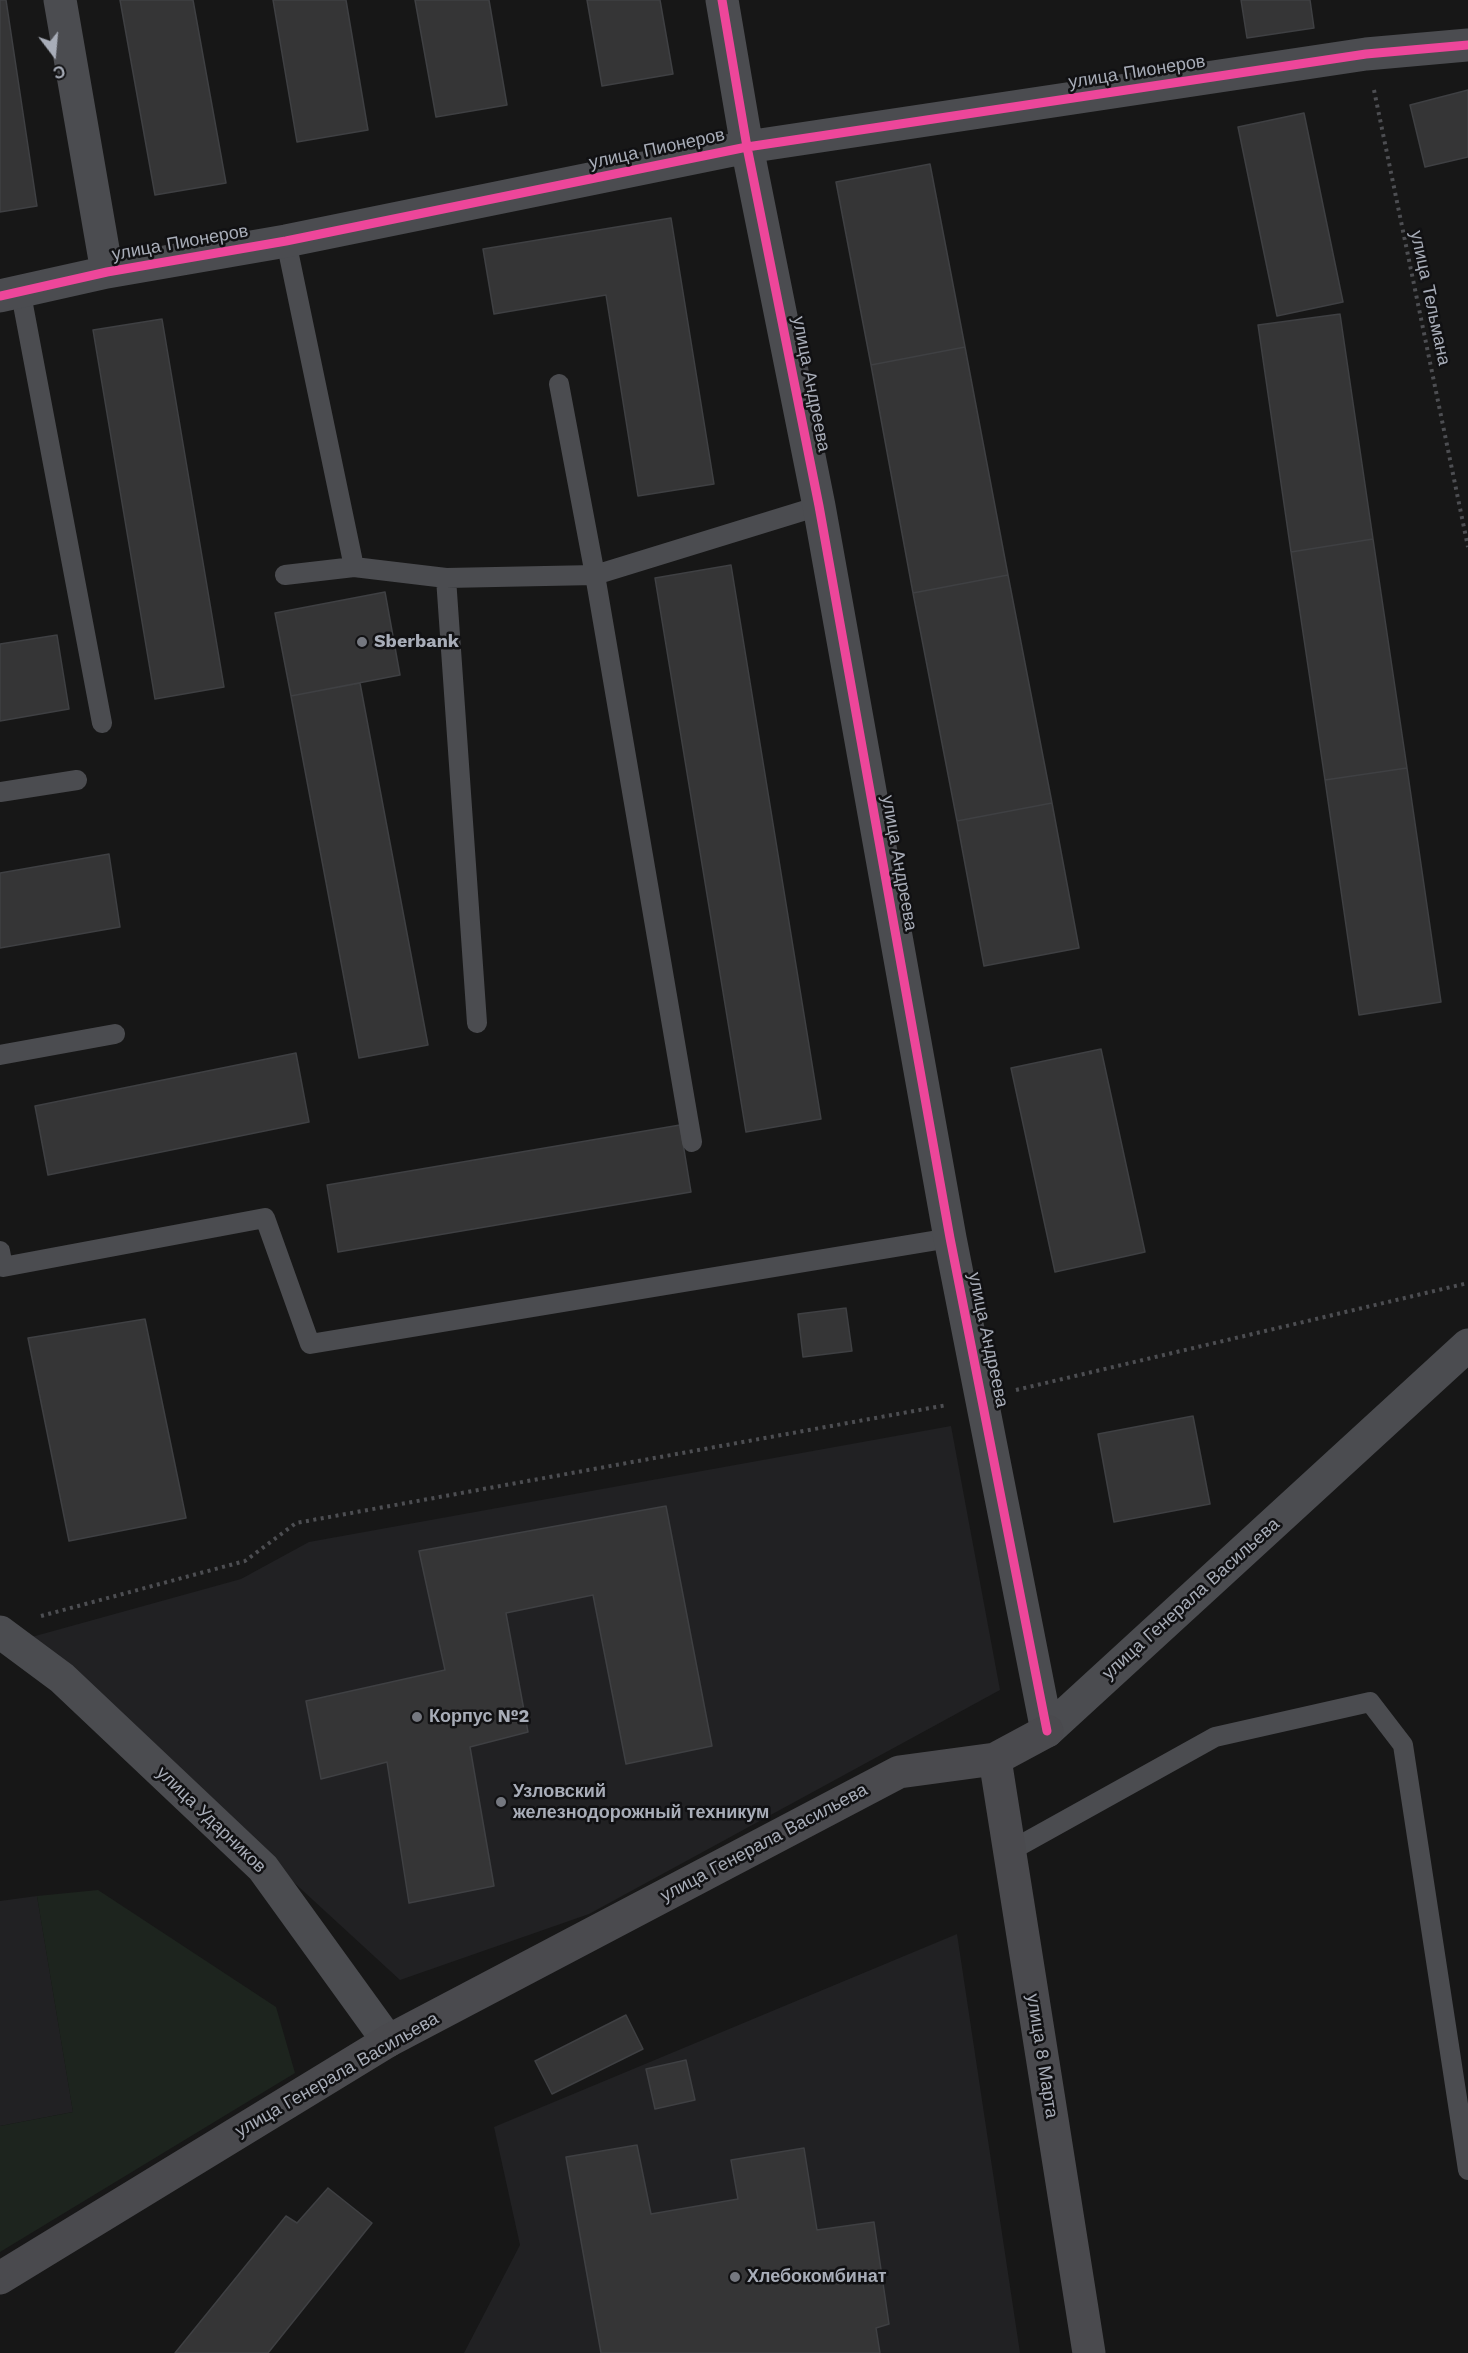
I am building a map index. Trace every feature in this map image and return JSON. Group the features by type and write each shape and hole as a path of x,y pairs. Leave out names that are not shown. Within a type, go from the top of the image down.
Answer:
{"main road":[{"name":"улица Генерала Васильева","path":"0,2278 388,2041 899,1772 995,1759 1047,1731"},
{"name":"улица 8 Марта","path":"995,1759 1089,2353"}],"street":[{"path":"60,0 107,272"},
{"name":"улица Андреева","path":"722,0 747,147 819,506 950,1238 1047,1731"},
{"name":"улица Пионеров","path":"10,295 107,272 286,241 747,147 1366,54 1468,45"},
{"name":"улица Генерала Васильева","path":"1047,1731 1468,1345"},
{"name":"улица Ударников","path":"0,1632 62,1678 263,1868 388,2041"}],"lane":[{"path":"286,241 354,567"},
{"path":"10,295 102,723"},
{"path":"559,384 596,575 692,1142"},
{"path":"285,575 354,567 446,578 596,575 819,506"},
{"path":"446,578 477,1023"},
{"path":"0,792 77,780"},
{"path":"0,1055 115,1034"},
{"path":"0,1251 3,1267 264,1218 310,1344 950,1238"},
{"path":"1010,1851 1215,1737 1370,1702 1403,1745 1468,2170"}],"path":[{"path":"33,1618 245,1561 296,1523 983,1398 1468,1282"}],"shaded area":[{"name":"Узловский железнодорожный техникум","path":"951,1426 1000,1690 589,1914 400,1980 28,1638 241,1579 309,1542"},
{"path":"98,1890 276,2007 295,2073 0,2252 0,2126 73,2112 37,1896"},
{"path":"37,1896 73,2112 0,2126 0,1901"},
{"path":"957,1934 1020,2353 464,2353 520,2245 494,2127"}],"building":[{"path":"0,0 6,0 37,206 0,212"},
{"path":"120,0 193,0 226,183 155,195"},
{"path":"273,0 346,0 368,130 297,142"},
{"path":"415,0 489,0 507,105 436,117"},
{"path":"587,0 660,0 673,74 602,86"},
{"path":"1241,0 1310,0 1314,28 1247,38"},
{"path":"1468,90 1468,157 1425,167 1410,105"},
{"path":"1304,113 1343,302 1277,316 1238,127"},
{"path":"930,164 965,347 871,365 836,182"},
{"path":"671,218 714,484 638,496 606,295 494,314 483,249"},
{"path":"1340,314 1373,539 1291,552 1258,325"},
{"path":"162,319 224,687 155,699 93,330"},
{"path":"965,347 1008,575 913,593 871,365"},
{"path":"1373,539 1407,768 1325,780 1291,552"},
{"path":"731,565 821,1119 746,1132 655,578"},
{"path":"1008,575 1052,803 957,821 913,593"},
{"path":"385,592 400,675 291,696 275,613"},
{"path":"57,635 69,709 0,721 0,644"},
{"path":"360,683 428,1045 359,1058 291,696"},
{"path":"1407,768 1441,1002 1359,1015 1325,780"},
{"path":"1052,803 1079,948 984,966 957,821"},
{"path":"109,854 120,927 0,948 0,873"},
{"path":"1101,1049 1145,1252 1055,1272 1011,1068"},
{"path":"296,1053 309,1122 48,1175 35,1106"},
{"path":"680,1125 691,1192 338,1252 327,1185"},
{"path":"846,1308 852,1351 803,1357 798,1314"},
{"path":"145,1319 186,1518 69,1541 28,1338"},
{"path":"1193,1416 1210,1504 1114,1522 1098,1434"},
{"name":"Корпус №2","path":"666,1506 712,1746 626,1764 593,1595 506,1613 528,1732 470,1747 494,1886 409,1903 387,1762 321,1779 306,1701 445,1670 419,1551"},
{"path":"626,2015 643,2049 552,2094 535,2061"},
{"path":"686,2060 695,2100 655,2109 646,2069"},
{"name":"Хлебокомбинат","path":"637,2145 651,2214 738,2199 731,2160 804,2148 817,2230 874,2222 889,2324 876,2328 880,2353 601,2353 566,2157"},
{"path":"328,2188 372,2223 268,2353 175,2353 286,2216 297,2223"}],"cycle path":[{"path":"722,0 747,147 819,506 950,1238 1047,1731"},
{"path":"0,296 107,272 286,241 747,147 1366,54 1468,45"}],"place":[{"name":"Sberbank","path":"362,642"},
{"name":"Корпус №2","path":"417,1717"},
{"name":"Узловский железнодорожный техникум","path":"501,1802"},
{"name":"Хлебокомбинат","path":"735,2277"}]}
